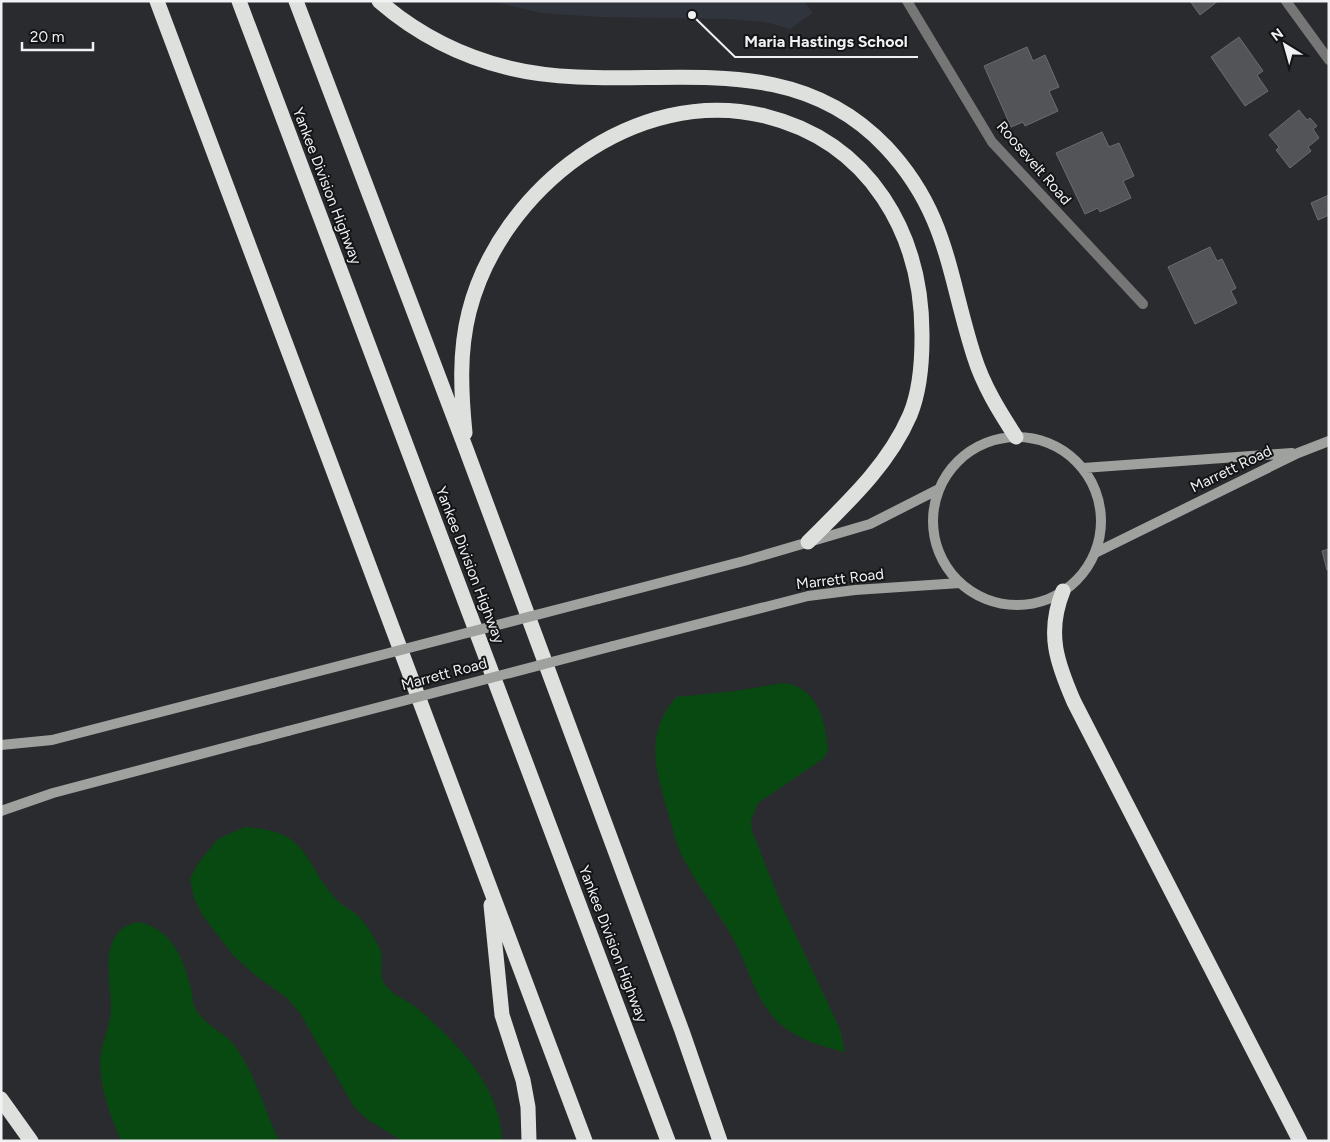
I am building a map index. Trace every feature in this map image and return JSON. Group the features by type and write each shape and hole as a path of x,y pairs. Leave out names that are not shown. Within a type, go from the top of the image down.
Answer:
{"highway":[{"path":"156,1 585,1141"},
{"name":"Yankee Division Highway","path":"239,1 668,1141"},
{"path":"296,1 466,449 720,1141"},
{"path":"379,1 413,27 437,41 469,56 510,68 572,75 720,78 768,82 807,94 858,123 885,146 905,170 930,209 949,257 976,364 990,394 1016,437"},
{"path":"466,449 462,378 465,332 469,310 489,260 510,224 523,207 575,160 600,143 628,130 682,114 711,111 762,115 800,128 831,146 858,168 881,193 905,236 916,273 921,309 920,376 917,396 909,416 892,448 863,486 808,542"},
{"path":"1063,591 1056,610 1054,642 1060,665 1074,702 1300,1141"},
{"path":"488,883 502,1015 523,1080 528,1107 529,1141"},
{"path":"1,1099 31,1141"}],"main road":[{"path":"1016,437 1046,442 1060,448 1083,468 1091,481 1100,509 1099,539 1095,553 1076,581 1049,599 1016,606 983,599 960,584 946,567 933,536 934,504 939,488 957,462 970,451 999,439 1016,437"},
{"name":"Marrett Road","path":"1095,553 1298,453 1329,441"},
{"path":"1083,468 1298,453"},
{"path":"1,745 52,740 598,599 808,542 870,524 939,488"},
{"name":"Marrett Road","path":"1,811 53,793 808,596 855,590 960,584"}],"street":[{"name":"Roosevelt Road","path":"907,1 992,142 1143,304"},
{"path":"1286,1 1329,60"}],"shaded area":[{"path":"491,1 804,1 813,13 790,29 765,22 728,19 600,17 540,13"}],"green space":[{"path":"783,683 795,686 812,698 822,717 828,750 824,758 758,803 751,821 752,831 781,904 840,1029 845,1052 819,1045 794,1034 779,1023 764,1004 734,940 682,856 675,839 656,765 656,738 666,711 676,697 735,691"},
{"path":"245,827 267,830 283,835 295,842 339,902 362,920 381,952 381,971 386,986 393,993 417,1008 446,1035 485,1083 500,1121 502,1141 403,1141 368,1120 354,1107 300,1013 287,998 255,975 233,955 203,916 194,898 190,879 199,862 218,839"},
{"path":"140,922 161,932 175,947 188,977 195,1008 200,1016 231,1041 242,1057 254,1080 279,1141 121,1141 109,1109 100,1064 111,1010 109,955 112,943 118,933 127,926"}],"building":[{"path":"1190,1 1218,1 1200,15"},
{"path":"1239,37 1263,71 1257,75 1268,91 1245,106 1211,57"},
{"path":"1027,47 1033,61 1045,55 1059,87 1049,91 1058,111 1025,126 1023,122 1011,127 984,66"},
{"path":"1299,110 1307,120 1310,118 1317,126 1313,129 1319,138 1308,147 1311,151 1290,168 1276,150 1279,147 1269,135"},
{"path":"1102,132 1109,147 1119,143 1134,176 1123,181 1131,198 1100,212 1098,208 1085,214 1056,153"},
{"path":"1329,195 1329,215 1318,220 1311,203"},
{"path":"1210,247 1217,261 1222,259 1236,288 1231,291 1237,303 1195,324 1168,267"},
{"path":"1329,549 1329,570 1327,570 1322,551"}],"place":[{"name":"Maria Hastings School","path":"692,15"}]}
